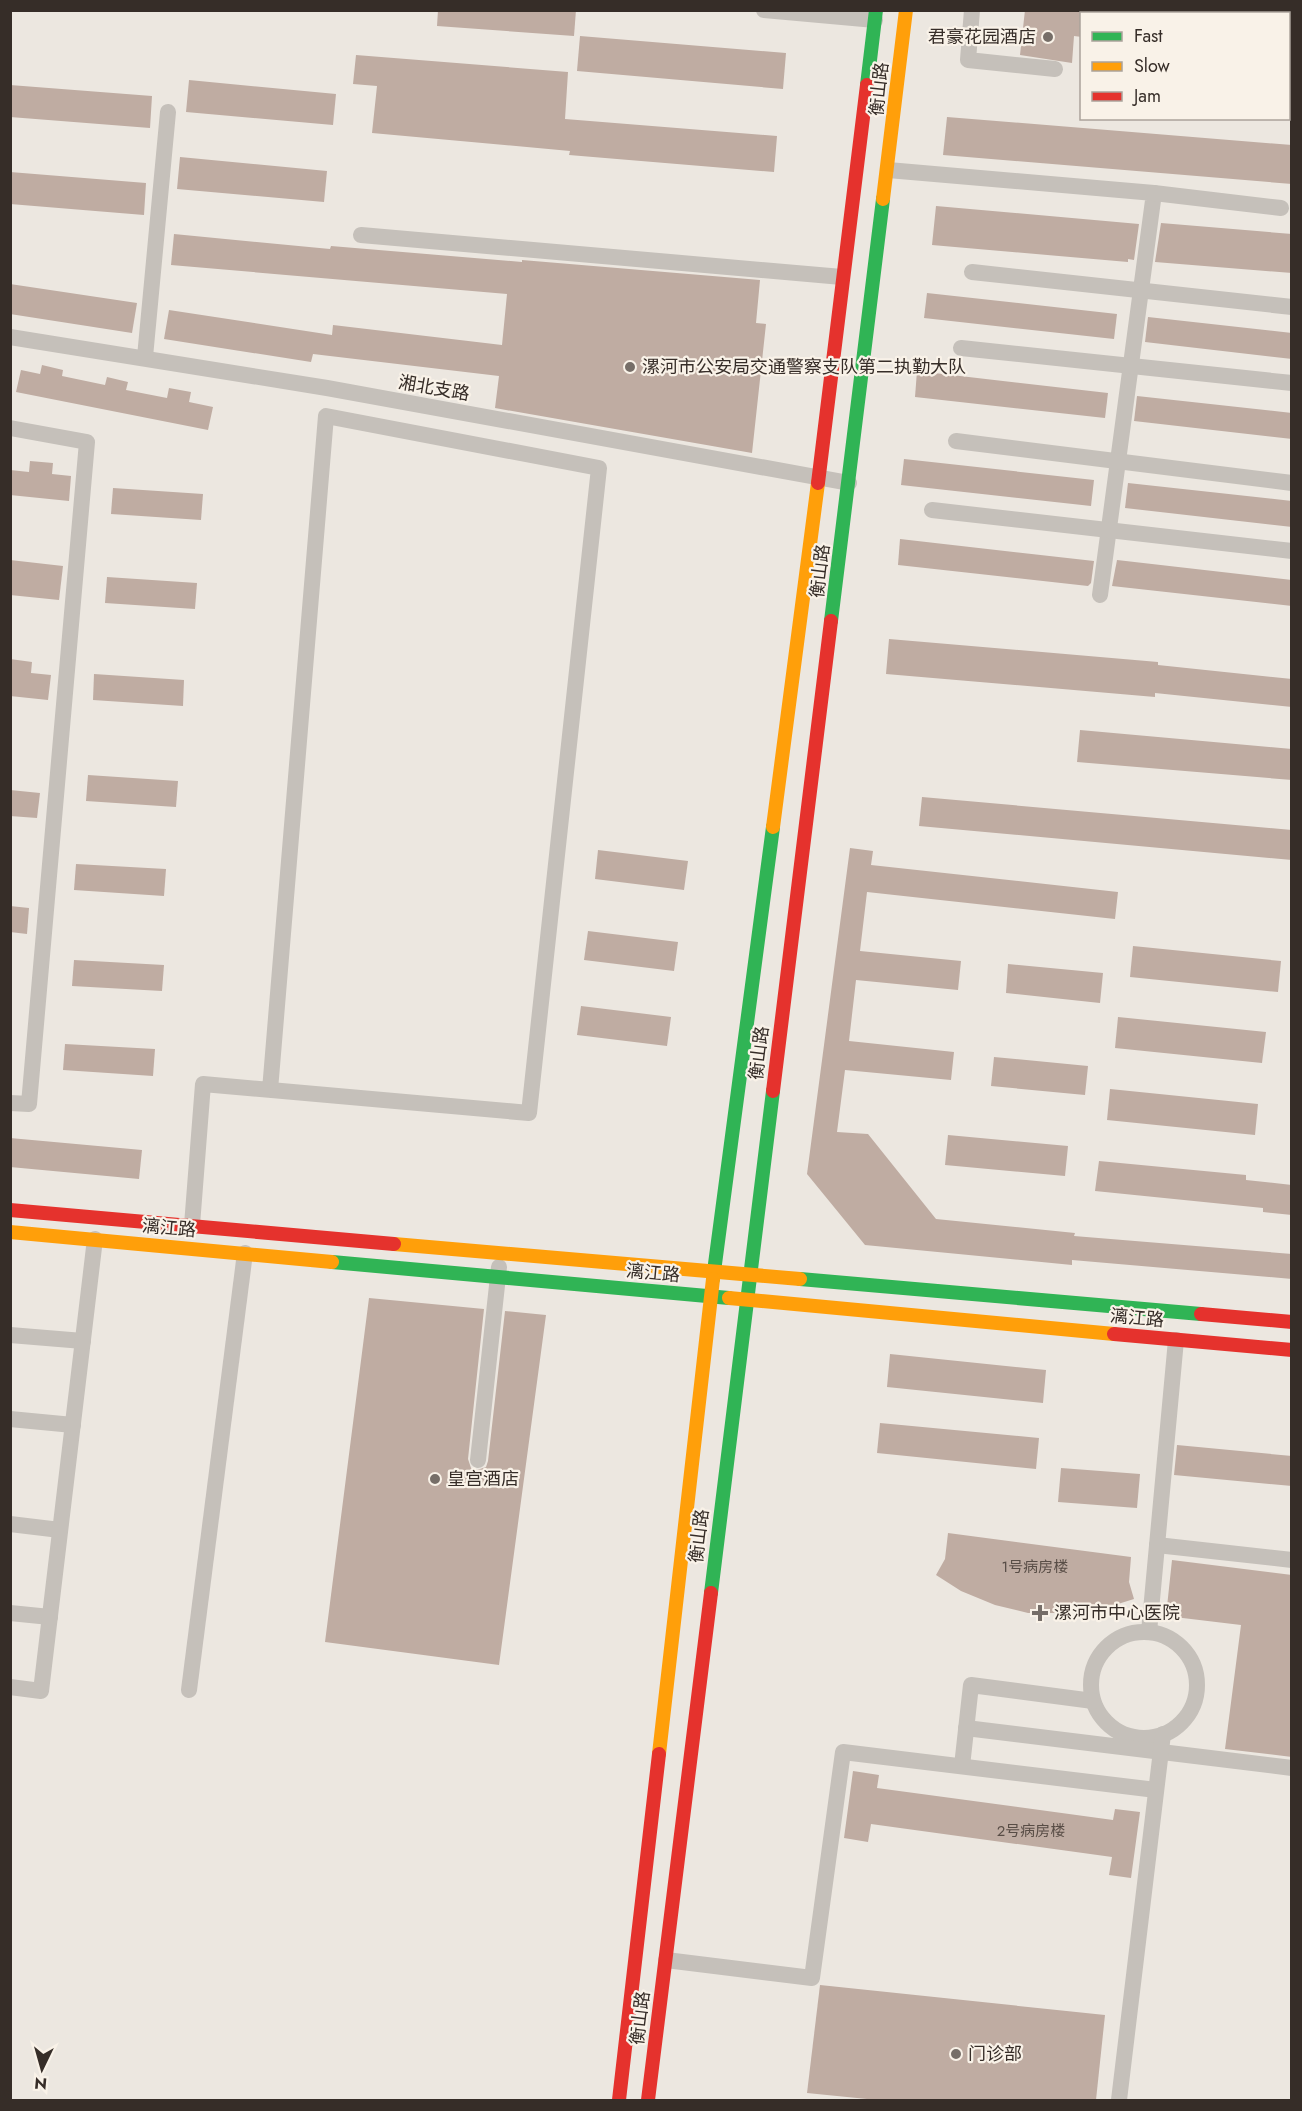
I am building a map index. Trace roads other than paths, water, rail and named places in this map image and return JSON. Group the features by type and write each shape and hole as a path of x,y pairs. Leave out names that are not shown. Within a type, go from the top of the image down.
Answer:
{"street":[{"path":"764,10 890,18"},
{"path":"972,10 968,60 1055,69"},
{"name":"衡山路","path":"648,2100 749,1273 888,170 890,18"},
{"name":"衡山路","path":"619,2100 714,1270 819,479 842,277 890,18"},
{"path":"145,357 168,112"},
{"path":"888,170 1154,193 1281,208"},
{"path":"1100,595 1154,193"},
{"path":"361,235 842,277"},
{"path":"972,272 1292,307"},
{"name":"湘北支路","path":"10,337 338,390 849,483"},
{"path":"961,348 1292,383"},
{"path":"192,1225 203,1084 270,1090 529,1113 599,468 326,416 270,1090"},
{"path":"10,428 87,442 30,1104 10,1103"},
{"path":"956,441 1292,483"},
{"path":"932,510 1292,552"},
{"name":"漓江路","path":"10,1210 500,1251 1292,1322"},
{"name":"漓江路","path":"10,1232 1292,1350"},
{"path":"10,1687 41,1691 95,1239"},
{"path":"478,1460 500,1251"},
{"path":"189,1690 245,1253"},
{"path":"10,1335 83,1341"},
{"path":"1149,1632 1176,1340"},
{"path":"10,1419 73,1425"},
{"path":"10,1524 60,1530"},
{"path":"1157,1545 1292,1560"},
{"path":"10,1612 50,1617"},
{"path":"1149,1632 1166,1636 1181,1647 1192,1661 1197,1678 1196,1696 1190,1712 1178,1726 1163,1734 1146,1738 1129,1736 1113,1728 1101,1716 1093,1701 1092,1675 1103,1652 1115,1640 1131,1634 1149,1632"},
{"path":"962,1766 971,1685 1093,1701"},
{"path":"966,1728 1292,1768"},
{"path":"1119,2100 1163,1734"},
{"path":"666,1960 812,1978 843,1752 1156,1790"}],"place":[{"name":"君豪花园酒店","path":"1048,37"},
{"name":"漯河市公安局交通警察支队第二执勤大队","path":"630,367"},
{"name":"皇宫酒店","path":"435,1479"},
{"name":"漯河市中心医院","path":"1040,1613"},
{"name":"门诊部","path":"956,2054"}]}
